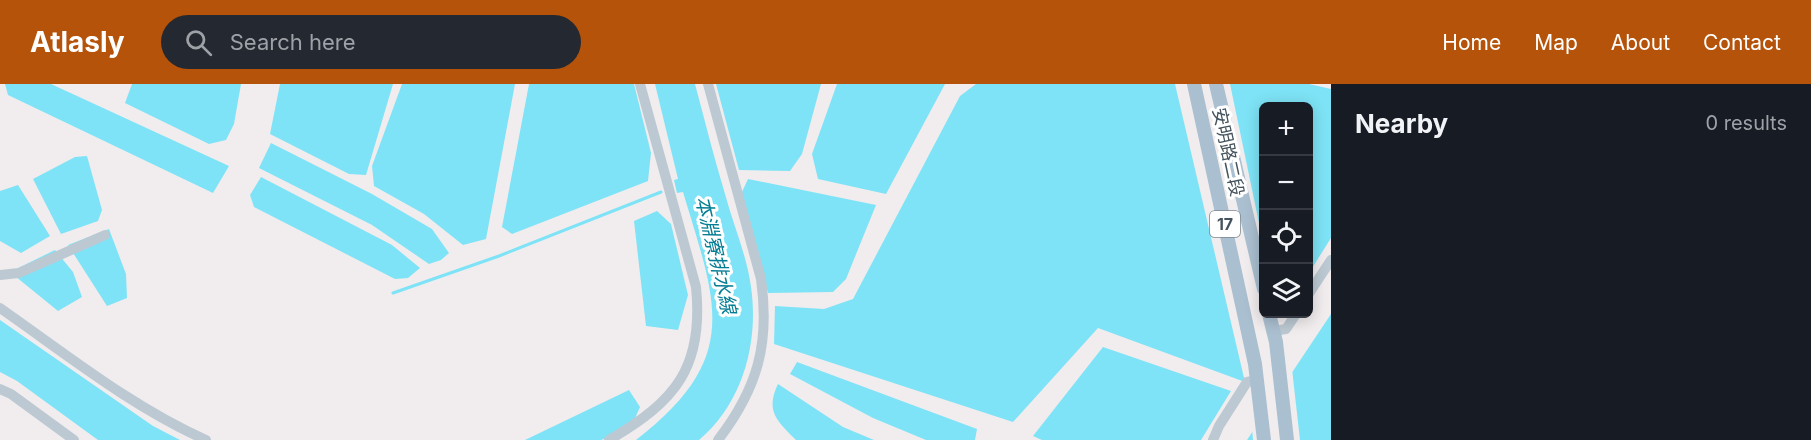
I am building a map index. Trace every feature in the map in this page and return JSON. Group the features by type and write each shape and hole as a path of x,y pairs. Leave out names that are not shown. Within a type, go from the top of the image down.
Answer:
{"main road":[{"name":"安明路二段","path":"1194,84 1256,364 1252,381 1264,440"},
{"name":"安明路二段","path":"1216,84 1259,272"},
{"path":"1270,318 1275,336 1287,440"}],"lane":[{"path":"609,440 636,424 671,395 691,359 699,320 696,287 640,84"},
{"path":"708,84 761,279 765,308 763,345 753,382 735,418 718,440"},
{"path":"0,275 19,273 105,235"},
{"path":"1313,287 1331,260"},
{"path":"0,308 126,395 183,430 206,440"},
{"path":"1275,336 1286,329 1293,318"},
{"path":"1213,440 1252,381"},
{"path":"0,389 11,394 74,440"}],"water":[{"path":"5,84 51,84 229,166 213,193 8,95"},
{"path":"132,84 241,84 234,124 226,140 209,144 125,103"},
{"path":"280,84 393,84 366,175 349,174 270,134"},
{"path":"402,84 515,84 486,239 463,245 424,214 374,186 372,166"},
{"path":"529,84 634,84 651,153 648,181 512,234 502,227"},
{"name":"本淵寮排水線","path":"655,84 695,84 751,287 752,329 750,350 744,370 727,408 699,440 636,440 670,410 693,383 706,355 712,328 711,299 705,267 683,192 677,193 674,180 678,179"},
{"path":"716,84 821,84 802,154 790,171 739,170"},
{"path":"837,84 945,84 886,194 818,179 812,154"},
{"path":"976,84 1175,84 1245,382 1098,328 1013,422 774,344 775,306 824,309 853,299 960,96"},
{"path":"1230,84 1309,84 1331,89 1331,238 1313,267 1313,102 1259,102 1259,223"},
{"path":"271,143 372,194 432,229 449,253 441,260 429,264 372,225 259,168"},
{"path":"87,156 102,210 98,221 61,234 33,179 75,157"},
{"path":"261,177 392,245 420,268 408,278 395,279 254,207 250,195"},
{"path":"748,179 876,205 846,279 833,292 768,293 741,194"},
{"path":"18,185 50,236 21,253 0,241 0,191"},
{"path":"657,211 671,224 688,295 678,330 646,326 634,221"},
{"path":"109,229 126,274 127,298 107,306 68,245"},
{"path":"55,250 73,272 82,297 58,311 10,272"},
{"path":"1331,314 1331,440 1247,440"},
{"path":"0,320 153,426 180,440 98,440 17,381 0,372"},
{"path":"1103,347 1231,391 1201,440 1042,440 1033,436"},
{"path":"797,362 977,429 975,440 926,440 873,418 790,374"},
{"path":"778,384 843,427 874,440 796,440 783,427 773,409 774,393"},
{"path":"629,390 640,407 630,430 601,440 525,440"}],"pier":[{"path":"1292,369 1300,440 1253,440 1252,428"}],"waterway":[{"path":"393,293 499,256 661,192"}]}
